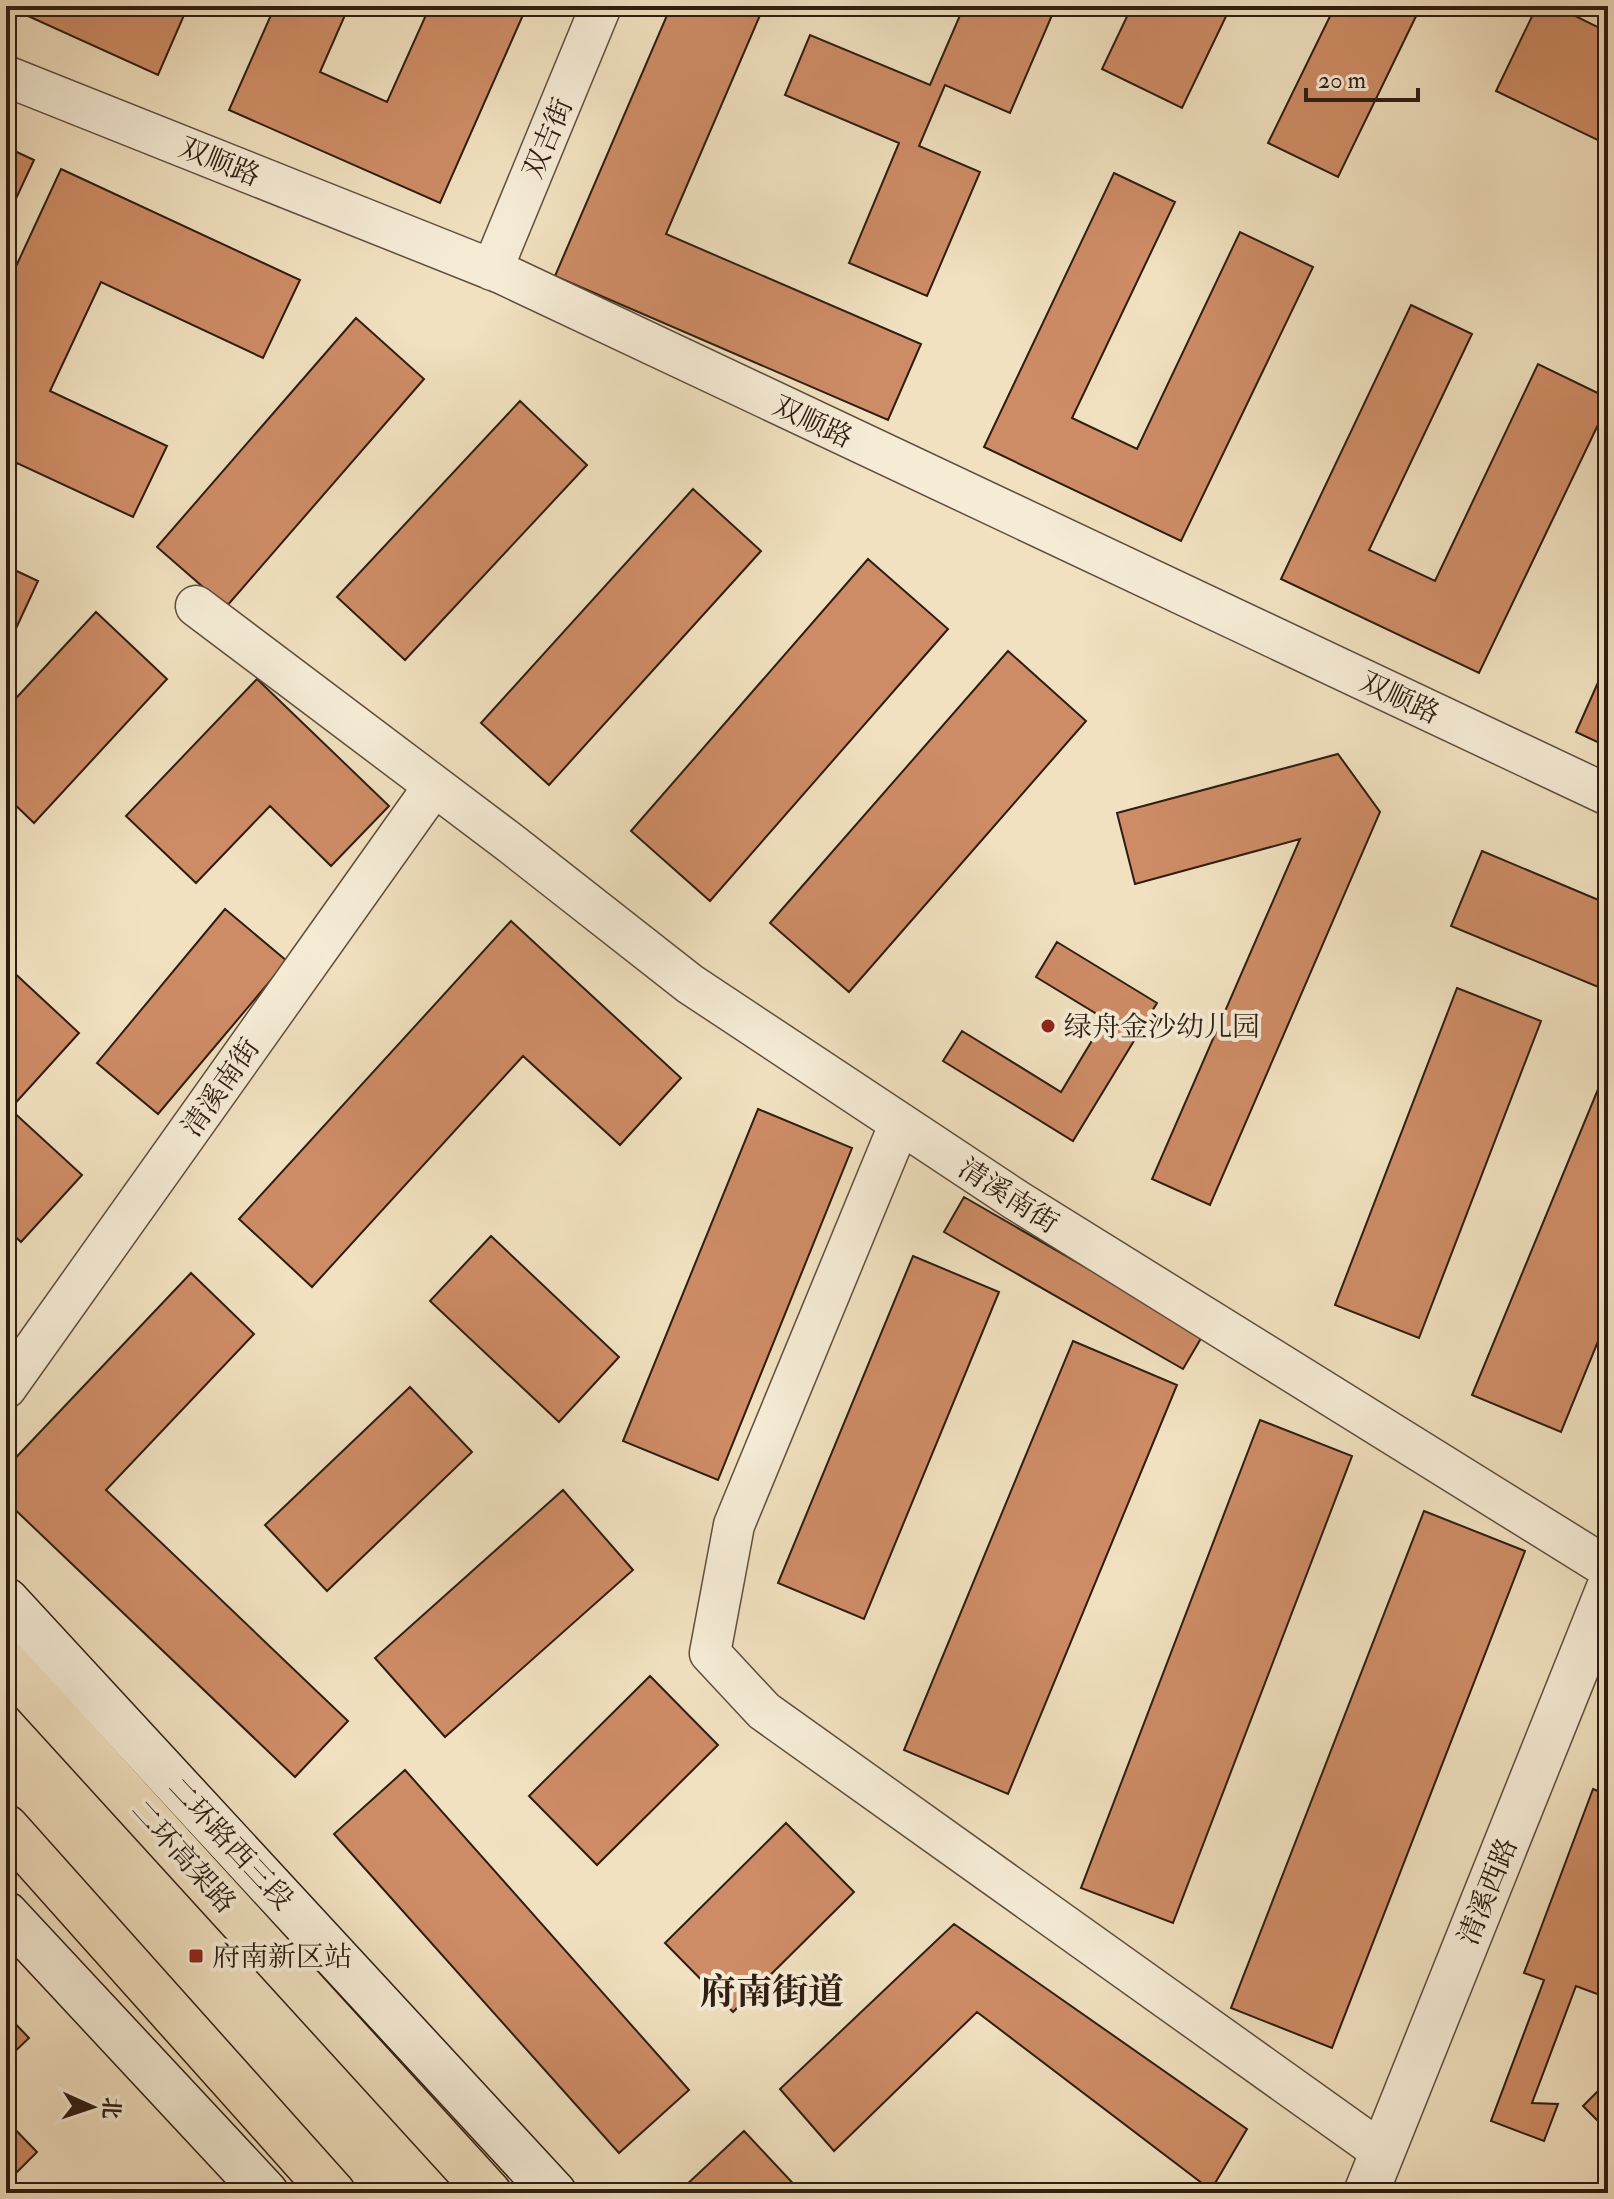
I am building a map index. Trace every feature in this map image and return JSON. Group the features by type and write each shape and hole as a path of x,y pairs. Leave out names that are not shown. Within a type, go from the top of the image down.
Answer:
{"highway":[{"name":"二环高架路","path":"6,1663 489,2193"},
{"path":"6,1827 333,2193"}],"main road":[{"name":"清溪西路","path":"1366,2193 1608,1590"},
{"name":"二环路西三段","path":"6,1600 554,2193"},
{"path":"6,1914 266,2193"}],"street":[{"name":"双吉街","path":"492,270 601,6"},
{"name":"双顺路","path":"6,76 492,270 1608,795"},
{"name":"清溪南街","path":"196,606 690,984 1016,1200 1608,1568"},
{"name":"清溪南街","path":"6,1388 434,786"},
{"path":"900,1123 734,1525 710,1653 764,1711 1382,2152"}],"building":[{"path":"6,6 188,6 158,75"},
{"path":"275,6 349,6 320,72 387,102 430,6 527,6 440,203 229,110"},
{"path":"671,6 764,6 666,234 921,344 888,420 555,276"},
{"path":"964,6 1056,6 1010,113 945,85 919,146 980,172 927,296 849,263 899,143 785,95 810,35 930,85"},
{"path":"1132,6 1231,6 1182,108 1102,69"},
{"path":"1335,6 1421,6 1338,177 1268,143"},
{"path":"1537,6 1555,6 1608,32 1608,145 1496,91"},
{"path":"6,147 34,160 6,220"},
{"path":"61,169 300,280 263,358 101,282 50,391 167,446 133,517 17,463 6,487 6,288"},
{"path":"1114,173 1175,202 1072,418 1137,449 1240,232 1313,267 1181,541 984,447"},
{"path":"1411,305 1472,334 1369,550 1435,581 1538,364 1608,398 1608,404 1479,673 1281,579"},
{"path":"356,318 424,379 226,607 157,547"},
{"path":"520,401 587,465 405,660 337,597"},
{"path":"693,489 761,551 549,785 481,723"},
{"path":"868,559 948,629 710,901 631,831"},
{"path":"6,566 38,581 6,650"},
{"path":"96,612 167,679 34,823 6,796 6,709"},
{"path":"1008,651 1086,721 849,992 770,923"},
{"path":"1608,660 1608,747 1576,732"},
{"path":"257,679 389,806 331,866 270,806 196,883 126,816"},
{"path":"1338,754 1380,812 1210,1205 1152,1179 1300,839 1135,884 1117,813"},
{"path":"1482,851 1608,904 1608,991 1451,926"},
{"path":"225,909 287,961 158,1114 97,1063"},
{"path":"511,921 681,1078 620,1145 523,1056 312,1287 239,1219"},
{"path":"1057,942 1157,1003 1073,1141 943,1061 962,1031 1061,1092 1105,1019 1036,977"},
{"path":"9,968 79,1033 10,1109 82,1175 21,1242 6,1228 6,971"},
{"path":"1457,988 1541,1021 1419,1338 1335,1305"},
{"path":"1608,1065 1608,1317 1561,1432 1472,1395"},
{"path":"758,1109 852,1148 718,1480 623,1441"},
{"path":"964,1197 1203,1335 1183,1369 944,1232"},
{"path":"491,1236 619,1357 559,1422 430,1301"},
{"path":"913,1256 999,1292 864,1619 778,1583"},
{"path":"191,1273 254,1334 106,1490 348,1721 295,1777 6,1501 6,1468"},
{"path":"1073,1341 1177,1385 1008,1794 904,1750"},
{"path":"410,1387 472,1452 327,1591 265,1525"},
{"path":"1260,1420 1352,1456 1173,1923 1081,1888"},
{"path":"563,1490 633,1570 445,1737 375,1658"},
{"path":"1424,1511 1525,1551 1332,2048 1231,2008"},
{"path":"650,1676 718,1745 597,1865 529,1796"},
{"path":"405,1770 689,2090 619,2153 334,1834"},
{"path":"1593,1789 1608,1795 1608,1998 1576,1986 1532,2103 1558,2104 1544,2141 1491,2121 1544,1980 1524,1973"},
{"path":"786,1823 854,1892 733,2012 665,1943"},
{"path":"954,1924 1247,2129 1211,2190 977,2012 834,2151 780,2089"},
{"path":"6,2014 29,2038 6,2060"},
{"path":"1608,2081 1608,2131 1583,2106"},
{"path":"6,2120 37,2152 6,2183"},
{"path":"744,2131 802,2193 690,2193 684,2187"}],"place":[{"name":"绿舟金沙幼儿园","path":"1048,1026"},
{"name":"府南新区站","path":"196,1956"}],"district":[{"name":"府南街道","path":"772,1991"}]}
